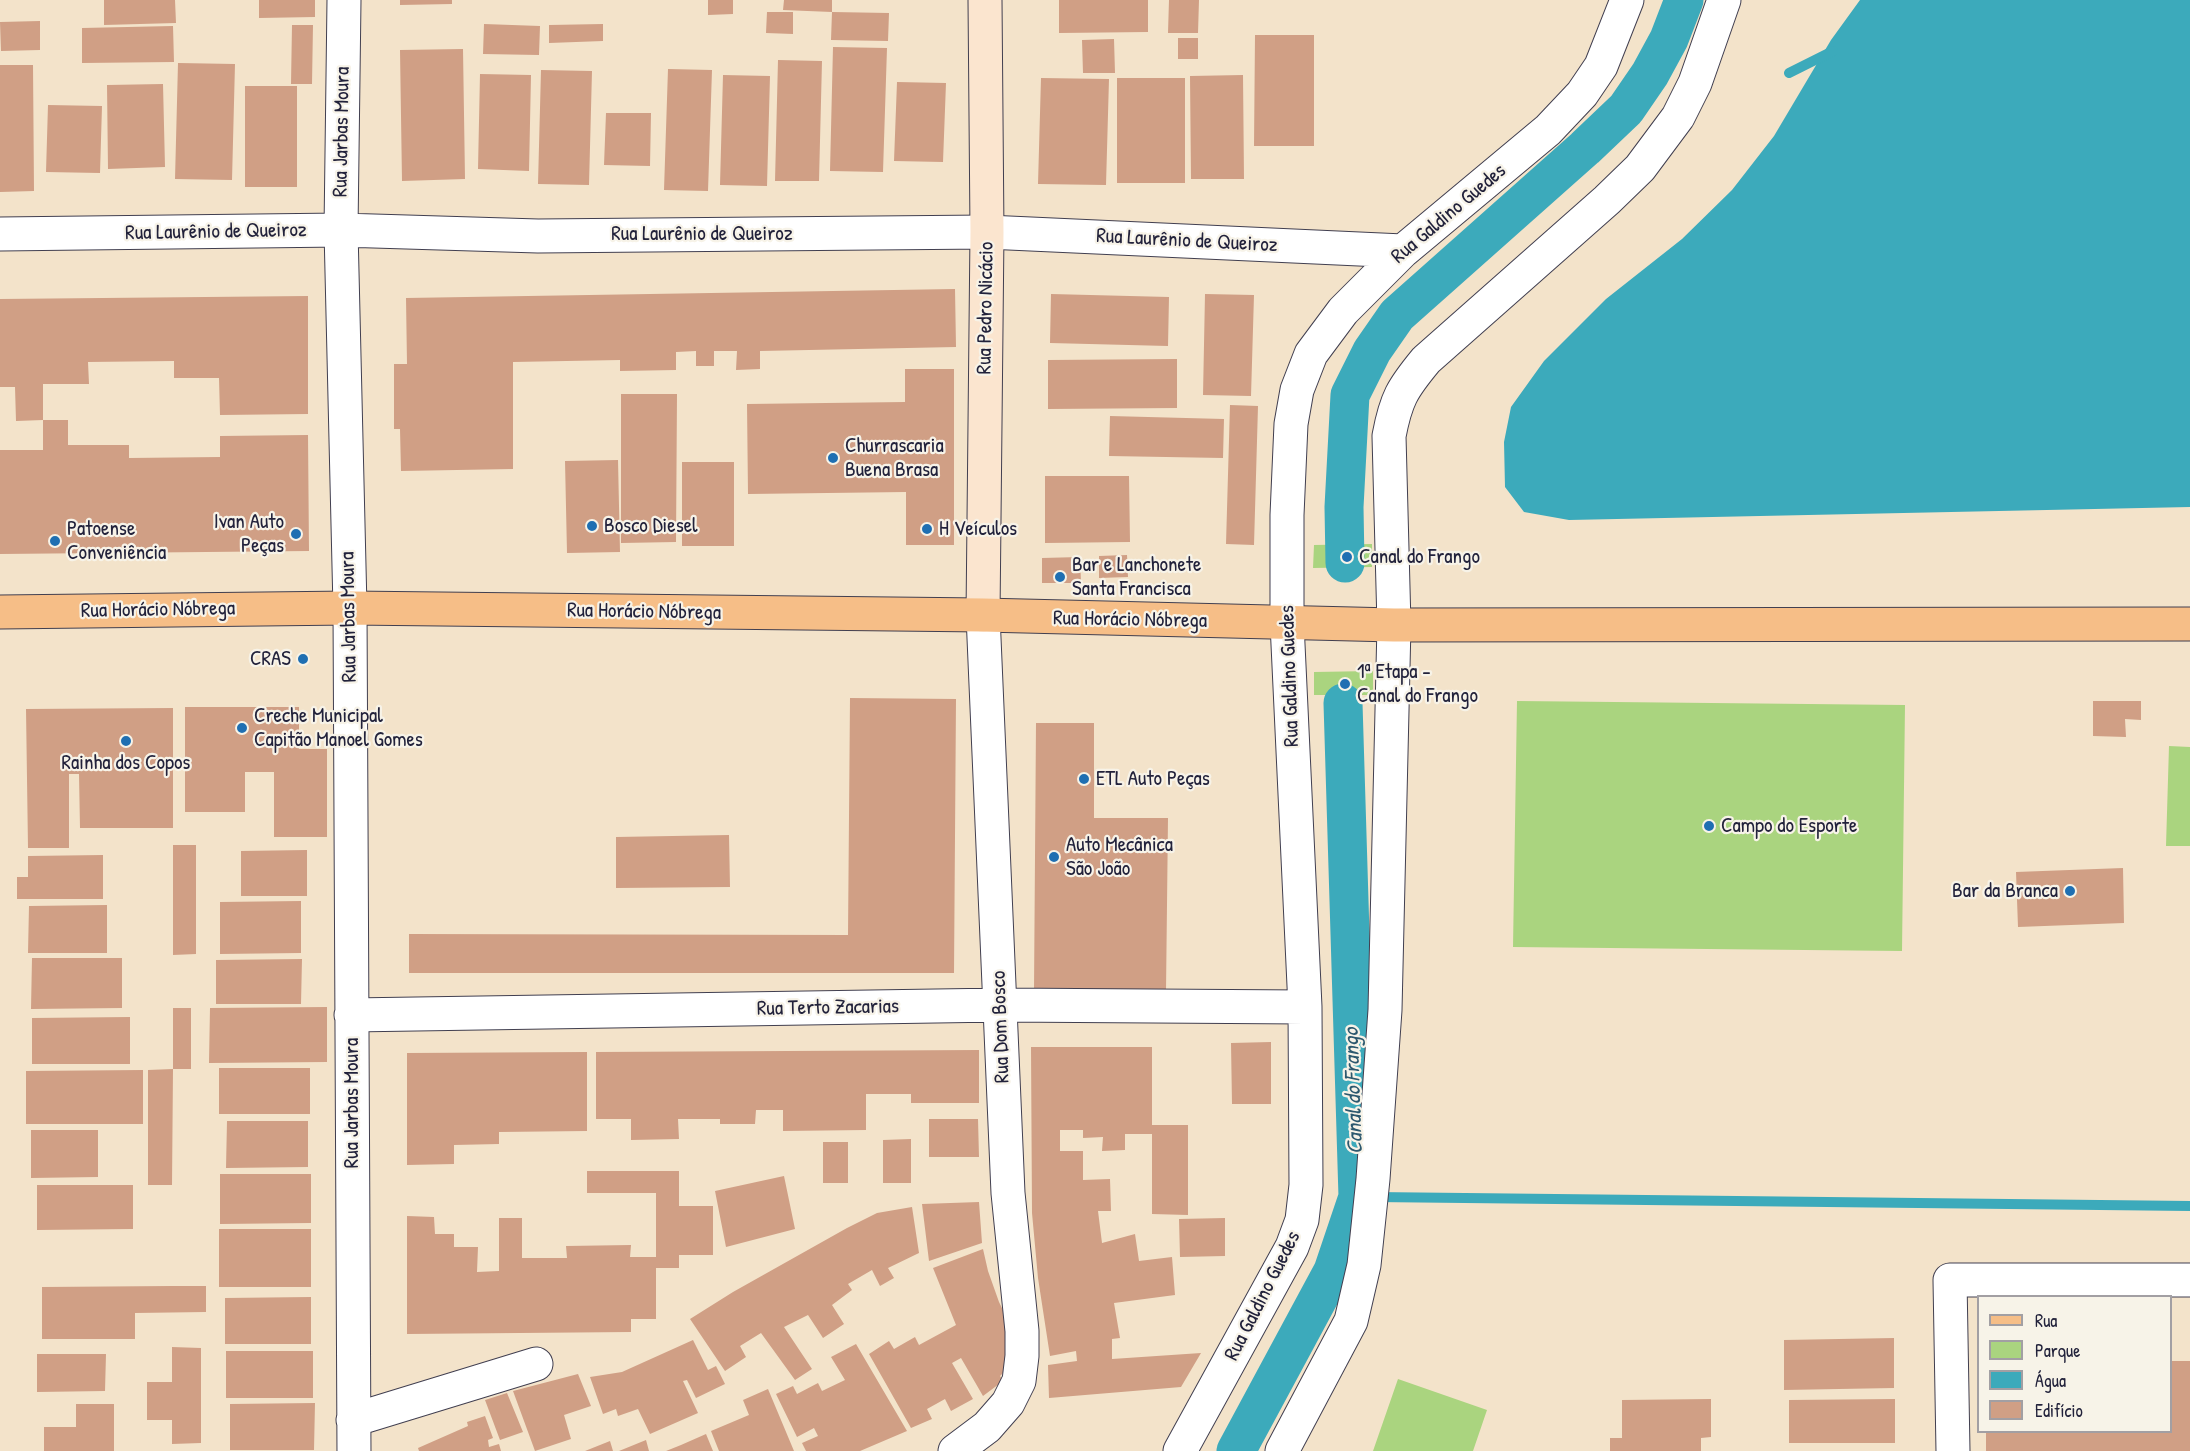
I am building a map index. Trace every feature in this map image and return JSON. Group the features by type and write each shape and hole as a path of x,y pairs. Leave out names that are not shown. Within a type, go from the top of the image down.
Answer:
{"main road":[{"name":"Rua Pedro Nicácio","path":"983,615 987,232 985,0"},
{"name":"Rua Horácio Nóbrega","path":"0,612 350,608 983,615 1394,625 2190,624"}],"street":[{"name":"Rua Jarbas Moura","path":"344,0 341,230 350,608 353,1436"},
{"name":"Rua Galdino Guedes","path":"1180,1451 1292,1247 1302,1220 1306,1185 1305,1007 1287,623 1287,515 1291,424 1297,390 1311,354 1343,311 1403,250 1466,200 1567,111 1582,94 1601,66 1627,0"},
{"path":"1282,1451 1351,1321 1365,1265 1374,1179 1385,1010 1394,625 1389,436 1395,406 1407,383 1426,360 1640,168 1678,117 1695,83 1722,7"},
{"name":"Rua Laurênio de Queiroz","path":"0,234 341,230 538,236 987,232 1403,250"},
{"name":"Rua Dom Bosco","path":"955,1451 987,1427 1008,1403 1019,1381 1022,1356 1022,1331 1008,1193 983,615"},
{"name":"Rua Terto Zacarias","path":"351,1015 1001,1005 1305,1007"},
{"path":"1953,1451 1950,1280 2190,1280"},
{"path":"353,1436 536,1364"}],"green space":[{"path":"1372,544 1372,567 1313,568 1314,545"},
{"path":"1373,671 1373,695 1314,695 1314,672"},
{"name":"Campo do Esporte","path":"1517,701 1905,705 1902,951 1513,947"},
{"path":"2169,746 2190,747 2190,846 2166,846"},
{"path":"1398,1379 1487,1410 1473,1451 1373,1451"}],"water":[{"path":"1860,0 2190,0 2190,507 1569,520 1524,512 1505,487 1504,442 1511,407 1544,361 1606,299 1682,239 1732,190 1774,136 1831,40"}],"building":[{"path":"104,0 175,0 176,23 104,25"},
{"path":"259,0 315,0 315,17 259,18"},
{"path":"400,0 452,0 452,4 400,5"},
{"path":"708,0 733,0 733,14 708,15"},
{"path":"784,0 832,0 832,12 783,10"},
{"path":"1059,0 1148,0 1148,32 1059,33"},
{"path":"1169,0 1199,0 1198,33 1168,33"},
{"path":"767,12 793,12 793,34 766,33"},
{"path":"832,12 889,13 888,41 831,40"},
{"path":"40,21 40,50 1,51 0,22"},
{"path":"484,24 540,26 539,55 483,54"},
{"path":"603,24 603,41 549,43 549,25"},
{"path":"292,25 313,25 312,84 291,84"},
{"path":"173,26 174,62 82,63 82,28"},
{"path":"1255,35 1314,35 1314,146 1254,146"},
{"path":"1178,38 1198,38 1198,59 1178,59"},
{"path":"1114,39 1115,73 1083,73 1082,40"},
{"path":"833,47 887,48 883,172 830,171"},
{"path":"463,49 465,179 402,181 400,50"},
{"path":"778,60 822,61 819,181 775,181"},
{"path":"178,63 235,64 232,180 175,179"},
{"path":"0,65 33,65 34,191 0,192"},
{"path":"668,69 712,70 708,191 664,190"},
{"path":"541,70 592,71 589,185 538,184"},
{"path":"480,74 531,75 529,171 478,169"},
{"path":"723,75 770,76 767,186 720,185"},
{"path":"1243,75 1244,179 1191,179 1190,76"},
{"path":"1041,78 1109,79 1106,185 1038,184"},
{"path":"1117,78 1185,78 1185,183 1117,183"},
{"path":"897,82 946,83 943,162 894,161"},
{"path":"163,84 165,167 108,169 107,85"},
{"path":"245,86 297,86 297,187 245,187"},
{"path":"48,105 102,106 100,173 46,172"},
{"path":"606,113 651,113 650,166 604,165"},
{"path":"955,289 956,347 760,351 760,369 736,370 737,351 714,351 714,366 696,366 696,351 676,352 676,370 620,371 620,360 513,362 513,469 401,471 400,429 394,429 394,364 407,364 406,298"},
{"path":"1051,294 1169,297 1168,346 1050,343"},
{"path":"1205,294 1254,295 1251,396 1203,395"},
{"path":"308,296 308,414 220,415 219,378 174,378 174,361 88,362 89,384 43,384 43,420 16,421 15,387 0,387 0,299"},
{"path":"1177,359 1177,408 1048,409 1048,360"},
{"path":"905,369 954,369 954,545 906,545 906,492 748,494 747,404 905,402"},
{"path":"621,394 677,394 676,542 621,543"},
{"path":"1230,405 1258,406 1254,545 1226,544"},
{"path":"1110,416 1224,419 1223,458 1109,456"},
{"path":"43,420 68,420 68,445 129,445 129,458 220,457 220,436 308,435 309,551 0,554 0,450 43,450"},
{"path":"618,460 620,552 567,553 565,461"},
{"path":"682,462 734,462 734,546 682,546"},
{"path":"1045,476 1129,476 1130,542 1045,543"},
{"path":"1127,555 1128,577 1099,578 1099,556"},
{"path":"1080,557 1081,583 1042,583 1042,558"},
{"path":"850,698 956,699 954,973 409,973 409,934 848,935"},
{"path":"2093,701 2141,701 2141,720 2125,719 2126,737 2093,736"},
{"path":"185,707 299,707 299,749 327,749 327,837 274,837 274,772 245,772 245,812 185,812"},
{"name":"Rainha dos Copos","path":"173,708 173,828 80,828 79,774 69,774 69,848 28,848 26,709"},
{"path":"1036,723 1094,723 1094,818 1168,818 1166,991 1034,990"},
{"path":"729,835 730,887 616,888 616,837"},
{"path":"173,845 196,845 196,954 173,955"},
{"path":"307,850 307,896 241,896 241,851"},
{"path":"103,855 103,899 17,899 17,877 28,877 28,856"},
{"path":"2123,868 2124,923 2018,927 2016,872"},
{"path":"301,901 301,953 220,954 220,902"},
{"path":"107,905 107,953 28,953 29,906"},
{"path":"32,958 122,958 122,1008 31,1009"},
{"path":"302,959 301,1004 216,1004 216,960"},
{"path":"327,1007 327,1062 209,1063 210,1008"},
{"path":"173,1008 191,1008 191,1069 173,1069"},
{"path":"130,1017 130,1064 32,1064 32,1018"},
{"path":"1271,1042 1271,1104 1232,1104 1231,1043"},
{"path":"1031,1047 1152,1047 1152,1125 1188,1125 1188,1215 1152,1214 1152,1134 1125,1134 1125,1150 1102,1151 1103,1137 1083,1138 1083,1130 1060,1130 1060,1151 1083,1151 1083,1180 1110,1179 1111,1211 1098,1211 1102,1243 1135,1234 1139,1261 1172,1257 1175,1295 1114,1303 1120,1338 1112,1339 1112,1359 1201,1353 1181,1387 1049,1398 1048,1365 1077,1361 1076,1351 1050,1356 1038,1278 1032,1213"},
{"path":"979,1050 979,1103 911,1103 911,1094 866,1094 866,1130 783,1131 783,1110 756,1110 755,1124 720,1124 720,1119 678,1119 679,1139 631,1140 631,1119 596,1119 596,1052"},
{"path":"587,1052 587,1131 499,1132 499,1144 454,1145 454,1164 407,1165 407,1053"},
{"path":"219,1068 310,1068 310,1114 219,1114"},
{"path":"173,1069 172,1185 148,1185 148,1070"},
{"path":"143,1070 143,1124 26,1124 26,1071"},
{"path":"929,1119 978,1119 979,1157 929,1157"},
{"path":"227,1121 308,1121 308,1167 226,1168"},
{"path":"31,1130 98,1130 98,1177 31,1178"},
{"path":"911,1139 911,1183 883,1183 883,1140"},
{"path":"823,1142 848,1142 848,1183 823,1183"},
{"path":"587,1171 679,1171 679,1206 713,1206 713,1255 679,1255 679,1268 656,1268 656,1319 631,1319 631,1332 407,1334 407,1216 434,1217 435,1234 454,1234 454,1247 478,1247 477,1272 499,1271 499,1218 522,1218 522,1258 567,1258 566,1246 631,1245 630,1257 656,1257 656,1193 587,1193"},
{"path":"220,1174 311,1174 311,1223 220,1224"},
{"path":"784,1176 795,1229 726,1247 715,1191"},
{"path":"37,1185 133,1185 133,1229 37,1230"},
{"path":"979,1202 982,1243 929,1261 922,1204"},
{"path":"912,1207 919,1253 888,1268 894,1278 880,1286 872,1270 848,1284 852,1290 832,1305 844,1324 823,1338 808,1315 784,1327 812,1369 795,1380 761,1333 740,1346 746,1357 725,1371 690,1319 847,1228 877,1213"},
{"path":"1225,1218 1225,1256 1180,1257 1179,1219"},
{"path":"219,1229 311,1229 311,1287 219,1287"},
{"path":"983,1249 999,1302 1013,1331 1015,1361 1000,1376 1003,1381 983,1396 961,1358 952,1363 973,1399 951,1411 945,1399 927,1409 932,1419 911,1428 869,1354 889,1341 894,1349 915,1337 919,1345 956,1325 933,1268"},
{"path":"206,1286 206,1312 135,1313 135,1339 42,1339 42,1287"},
{"path":"311,1297 311,1344 225,1344 225,1298"},
{"path":"1894,1338 1894,1388 1784,1390 1784,1340"},
{"path":"693,1340 708,1370 716,1366 725,1384 696,1398 687,1380 683,1381 698,1413 650,1434 638,1409 618,1416 616,1409 603,1414 590,1377 622,1372"},
{"path":"856,1344 907,1431 860,1451 806,1451 802,1443 818,1436 814,1428 797,1437 776,1394 793,1386 797,1394 818,1383 822,1391 845,1380 831,1357"},
{"path":"172,1347 201,1348 201,1443 172,1444 172,1420 147,1420 147,1382 172,1382"},
{"path":"226,1351 313,1351 313,1398 226,1398"},
{"path":"37,1354 106,1354 105,1391 37,1392"},
{"path":"2172,1361 2190,1361 2190,1451 1986,1451 1986,1433 2172,1433"},
{"path":"578,1374 591,1406 564,1415 571,1439 535,1451 513,1391"},
{"path":"768,1389 794,1451 719,1451 711,1431 749,1415 743,1400"},
{"path":"507,1393 523,1432 500,1440 485,1400"},
{"path":"1711,1399 1711,1437 1701,1438 1701,1451 1610,1451 1610,1438 1622,1438 1622,1400"},
{"path":"1895,1399 1895,1443 1789,1443 1789,1400"},
{"path":"315,1403 314,1450 230,1450 230,1404"},
{"path":"76,1404 114,1404 114,1451 44,1451 44,1427 76,1427"},
{"path":"485,1416 493,1438 488,1440 489,1447 499,1444 501,1451 419,1451 418,1448 468,1426 467,1422"},
{"path":"706,1434 713,1451 666,1451 681,1445"},
{"path":"646,1440 649,1451 619,1451"},
{"path":"610,1441 613,1451 585,1451"}],"waterway":[{"name":"Canal do Frango","path":"1345,563 1344,507 1350,395 1372,351 1397,315 1626,109 1650,74 1669,39 1684,0"},
{"path":"1789,73 1833,51"},
{"name":"Canal do Frango","path":"1236,1451 1333,1271 1358,1197 1343,703"},
{"path":"1374,1197 2190,1206"}],"place":[{"name":"Churrascaria Buena Brasa","path":"833,458"},
{"name":"Bosco Diesel","path":"592,526"},
{"name":"H Veículos","path":"927,529"},
{"name":"Ivan Auto Peças","path":"296,534"},
{"name":"Patoense Conveniência","path":"55,541"},
{"name":"Canal do Frango","path":"1347,557"},
{"name":"Bar e Lanchonete Santa Francisca","path":"1060,577"},
{"name":"CRAS","path":"303,659"},
{"name":"1ª Etapa - Canal do Frango","path":"1345,684"},
{"name":"Creche Municipal Capitão Manoel Gomes","path":"242,728"},
{"name":"Rainha dos Copos","path":"126,741"},
{"name":"ETL Auto Peças","path":"1084,779"},
{"name":"Campo do Esporte","path":"1709,826"},
{"name":"Auto Mecânica São João","path":"1054,857"},
{"name":"Bar da Branca","path":"2070,891"}]}
